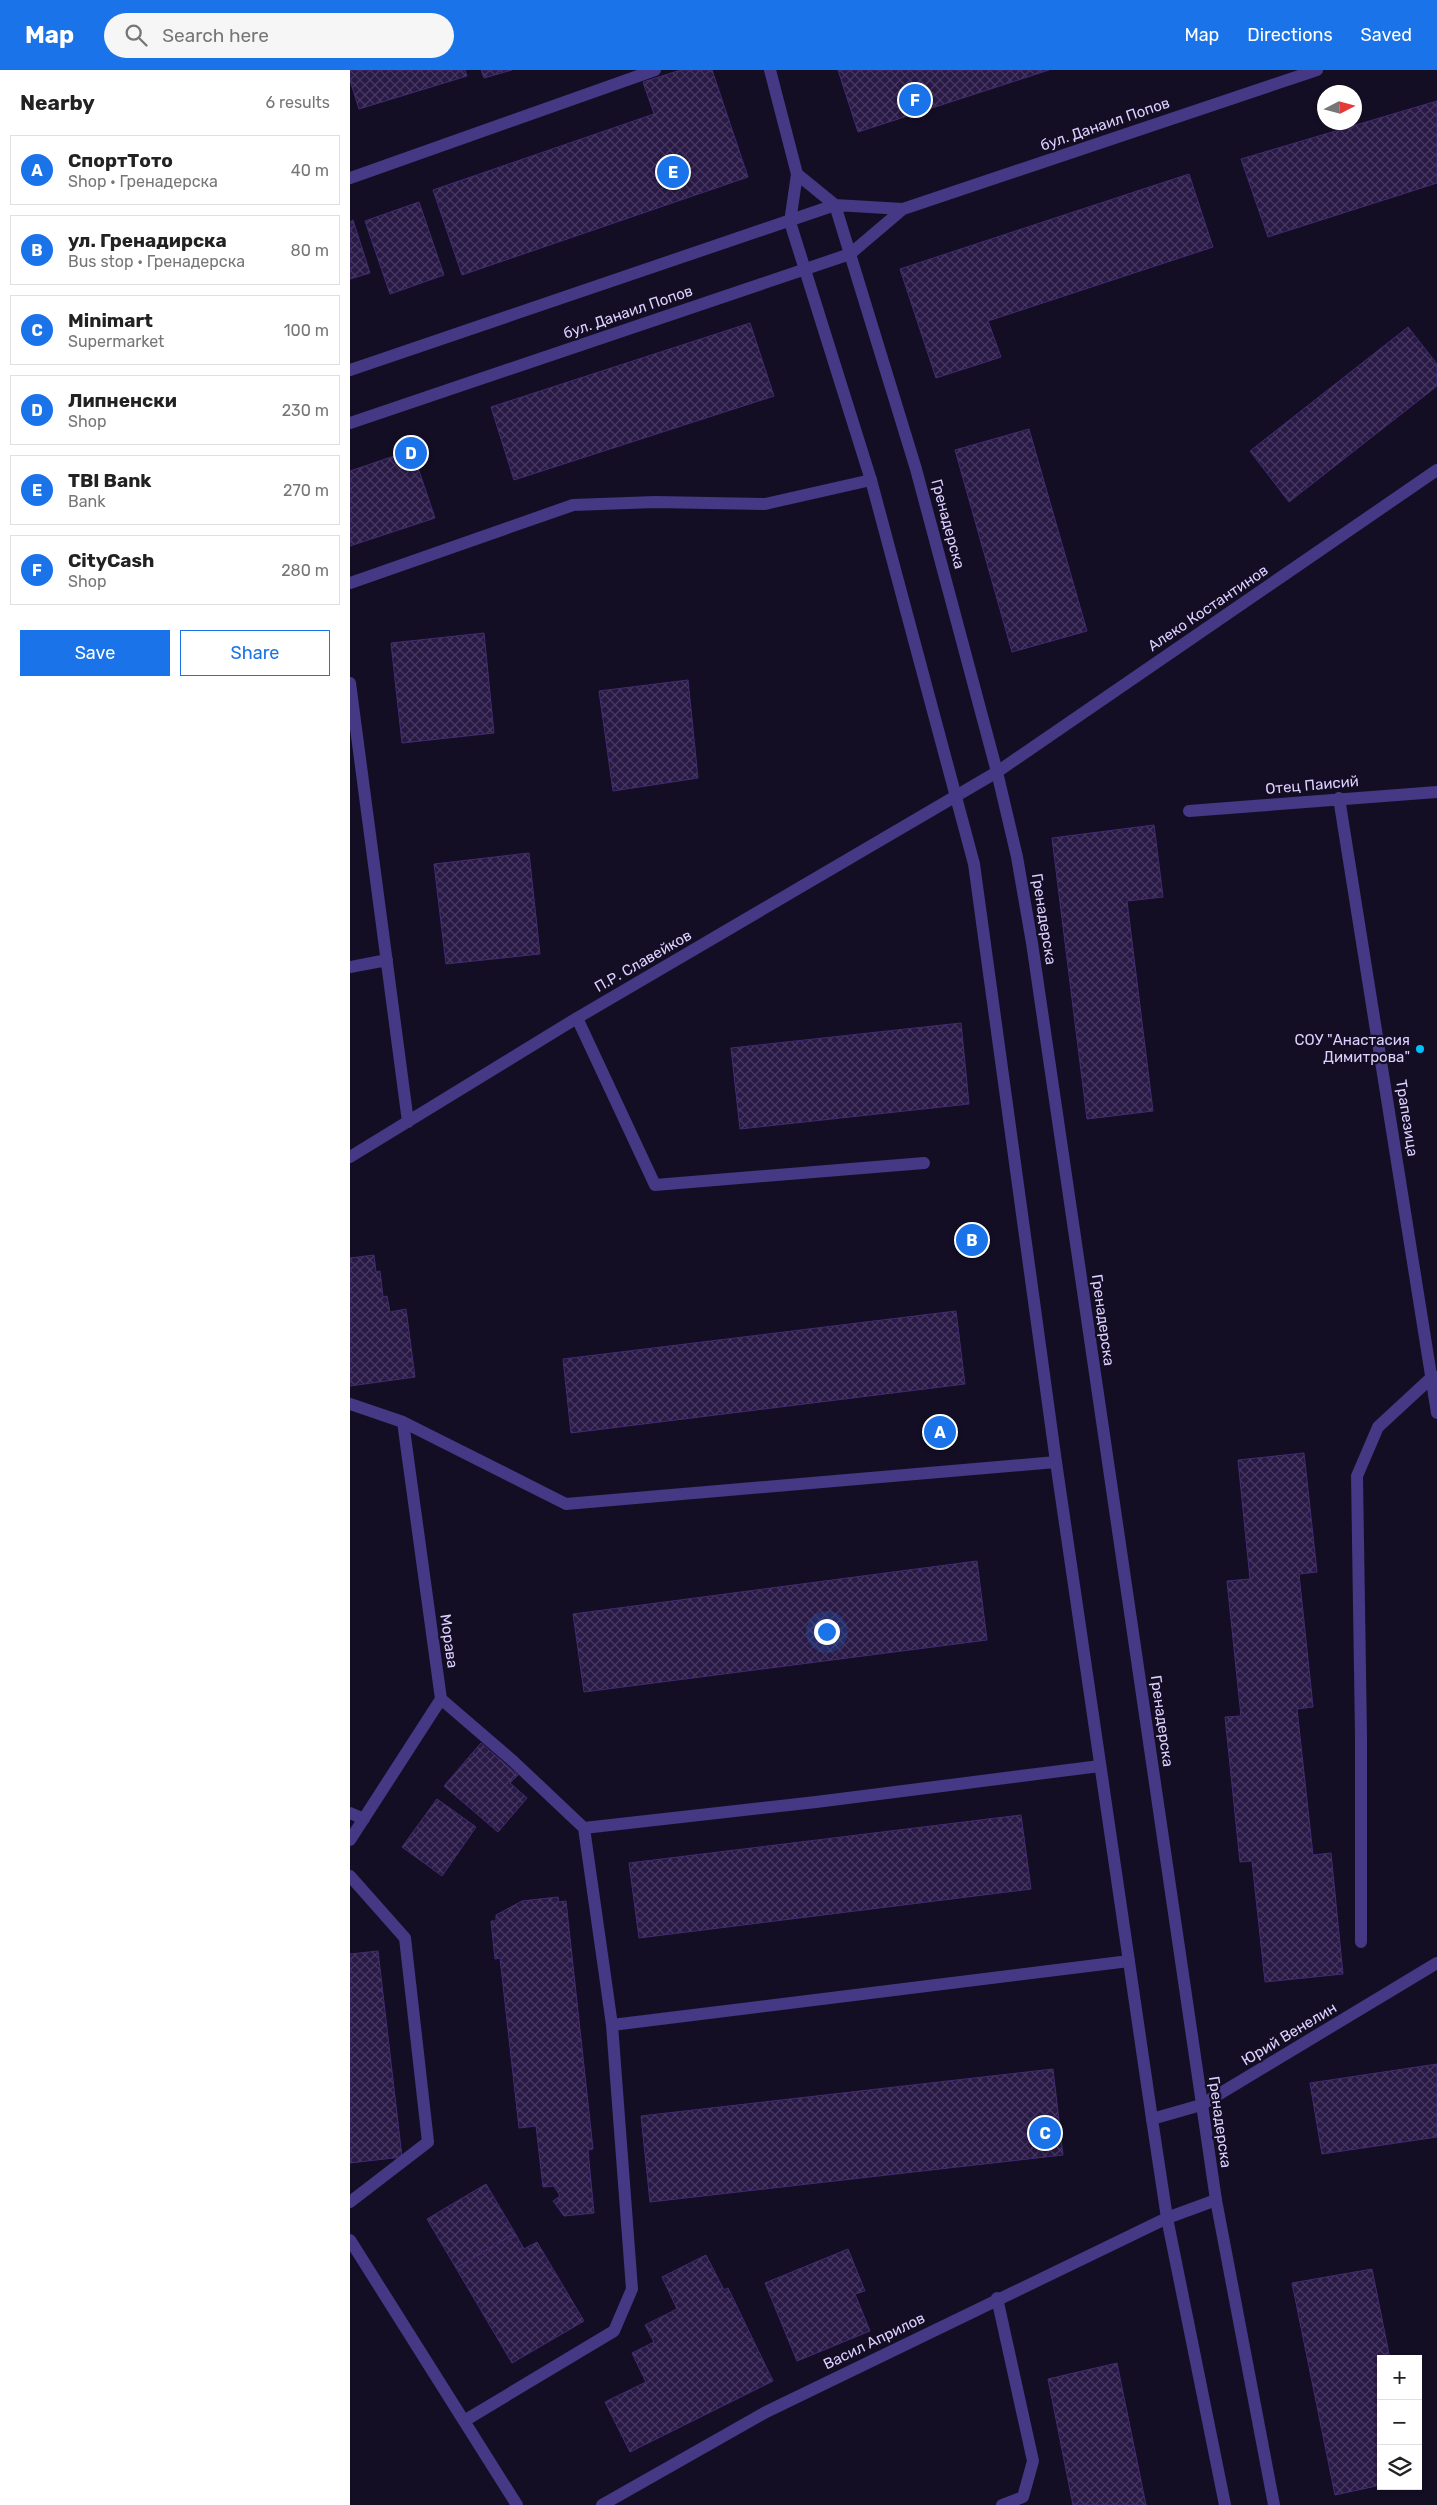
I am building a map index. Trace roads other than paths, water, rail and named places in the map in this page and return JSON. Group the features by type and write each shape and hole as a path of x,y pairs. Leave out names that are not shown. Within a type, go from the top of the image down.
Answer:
{"street":[{"path":"350,178 655,70"},
{"path":"770,70 797,174 790,222 871,480 955,799 974,864 1056,1462 1167,2218 1225,2505"},
{"name":"бул. Данаил Попов","path":"350,423 850,254 903,209 1316,70"},
{"path":"797,174 835,205"},
{"name":"бул. Данаил Попов","path":"350,370 790,222 835,205 903,209"},
{"name":"Гренадерска","path":"835,205 916,469 997,772 1017,858 1032,943 1201,2105 1216,2200 1274,2505"},
{"name":"Алеко Костантинов","path":"955,799 1437,470"},
{"path":"350,583 573,505 655,502 765,504 871,480"},
{"path":"350,683 408,1122"},
{"name":"Отец Паисий","path":"1189,811 1437,792"},
{"name":"Трапезица","path":"1340,798 1434,1378 1437,1413"},
{"name":"П.Р. Славейков","path":"350,1157 577,1018 955,799"},
{"path":"350,967 387,960"},
{"path":"577,1018 655,1185 924,1163"},
{"path":"1361,1942 1361,1735 1357,1476 1378,1427 1434,1378"},
{"path":"350,1404 402,1422 566,1504 1056,1462"},
{"name":"Морава","path":"402,1422 441,1699"},
{"path":"350,1840 441,1699 513,1761 584,1828 612,2025 632,2289 614,2331 464,2420"},
{"path":"584,1828 816,1802 1100,1766"},
{"path":"350,1813 364,1819"},
{"path":"350,1876 405,1938 428,2142 350,2202"},
{"path":"612,2025 1129,1961"},
{"name":"Юрий Венелин","path":"1152,2119 1201,2105 1437,1963"},
{"name":"Васил Априлов","path":"602,2505 766,2412 997,2298 1167,2218 1216,2200"},
{"path":"350,2240 517,2505"},
{"path":"997,2298 1033,2460 1023,2497 1002,2505"}],"place":[{"name":"CityCash","path":"915,100"},
{"name":"TBI Bank","path":"673,172"},
{"name":"Липненски","path":"411,453"},
{"name":"СОУ \"Анастасия Димитрова\"","path":"1420,1049"},
{"name":"ул. Гренадирска","path":"972,1240"},
{"name":"СпортТото","path":"940,1432"},
{"name":"Minimart","path":"1045,2133"}]}
